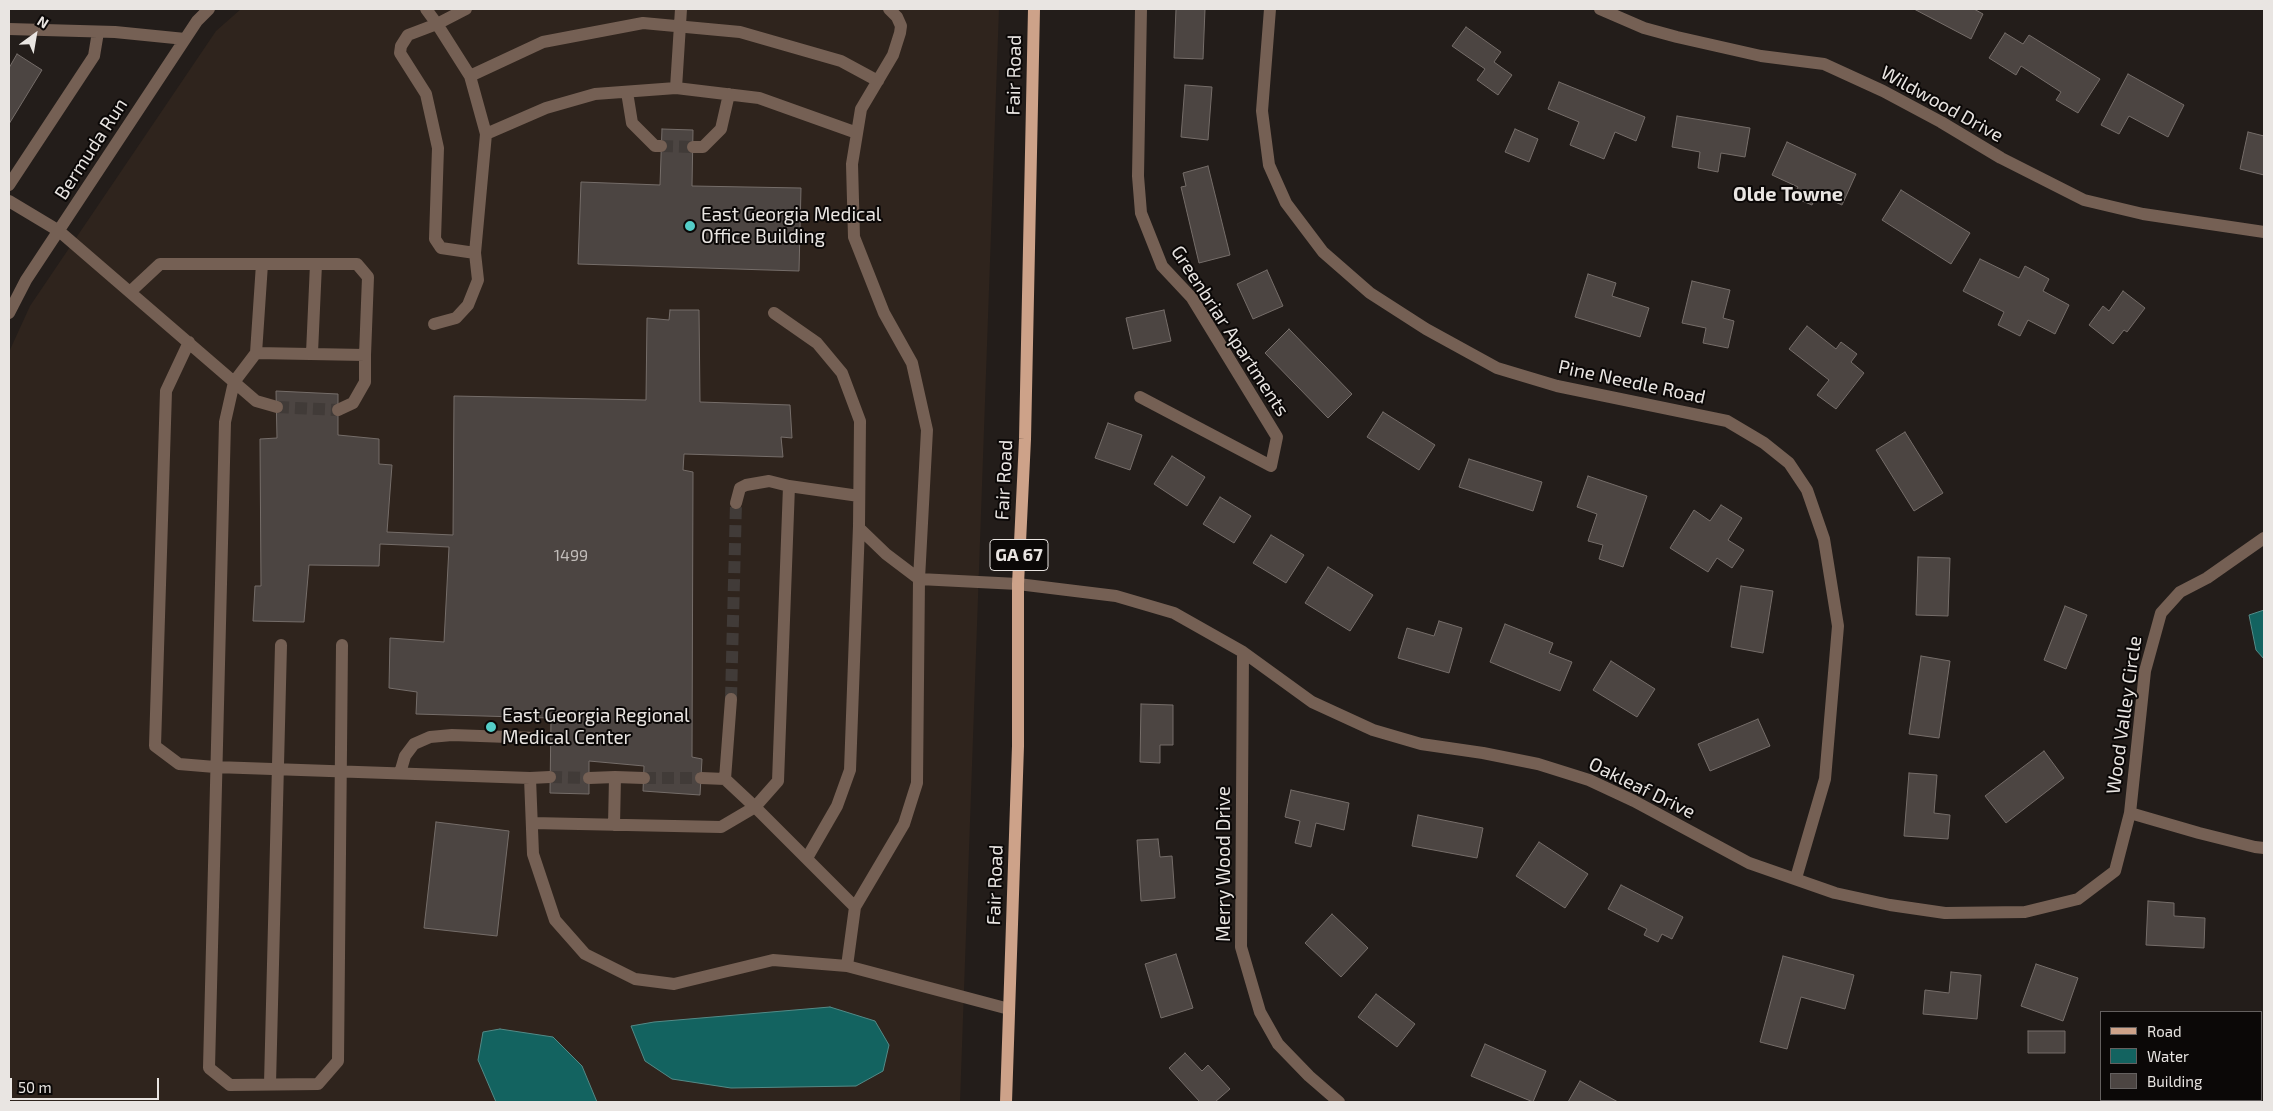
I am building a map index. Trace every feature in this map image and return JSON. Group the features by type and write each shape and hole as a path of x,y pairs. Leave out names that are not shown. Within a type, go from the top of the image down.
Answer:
{"main road":[{"name":"Fair Road","path":"1006,1102 1018,746 1018,584 1025,439 1034,9"}],"street":[{"name":"Bermuda Run","path":"9,313 26,280 197,21 209,9"},
{"path":"426,9 470,76 486,134 475,253 478,280 468,305 456,318 434,324"},
{"path":"466,9 437,24 408,35 403,40 400,53 426,94 438,148 435,239 441,248 475,253"},
{"path":"676,88 681,9"},
{"path":"847,966 855,907 904,824 917,783 919,579 927,430 912,363 884,313 854,237 852,164 861,109 893,55 900,33 901,26 897,17 889,9"},
{"name":"Greenbriar Apartments","path":"1140,9 1138,176 1141,213 1162,266 1192,298 1277,437 1271,466 1140,397"},
{"name":"Pine Needle Road","path":"1270,9 1262,111 1268,165 1286,203 1323,252 1370,293 1426,329 1497,368 1557,386 1727,421 1764,443 1789,464 1807,490 1824,539 1838,626 1825,780 1796,878"},
{"name":"Wildwood Drive","path":"1600,9 1644,28 1677,37 1761,56 1824,64 1883,90 2001,158 2084,200 2142,214 2264,232"},
{"path":"470,76 543,42 643,23 740,32 841,61 878,81"},
{"path":"9,29 98,32 185,39"},
{"path":"9,184 94,56 98,32"},
{"path":"486,134 546,108 596,94 676,88 759,98 857,133"},
{"path":"627,92 632,123 655,146 662,146"},
{"path":"692,147 703,147 721,129 728,94"},
{"path":"9,201 59,230 256,401 276,407"},
{"path":"130,292 160,264 357,264 368,277 365,382 353,404 338,410"},
{"path":"262,264 256,353 234,382 224,422 209,1068 230,1085 318,1084 338,1061 342,645"},
{"path":"312,353 316,264"},
{"path":"774,313 817,343 842,373 860,421 860,496 850,770 837,806 807,858"},
{"path":"189,342 166,391 155,746 178,764 215,767 530,778 550,777"},
{"path":"256,353 365,354"},
{"path":"736,503 740,488 746,485 769,481 790,486 860,496"},
{"path":"532,823 721,827 756,806 778,781 790,486"},
{"path":"859,528 886,554 919,579"},
{"name":"Wood Valley Circle","path":"2264,538 2207,578 2180,592 2160,613 2146,671 2130,813 2255,848 2264,848"},
{"name":"Oakleaf Drive","path":"919,579 1018,584 1116,596 1174,613 1243,652 1312,702 1373,730 1421,744 1483,753 1538,764 1589,780 1749,863 1835,893 1917,909 1945,913 2025,912 2078,899 2116,871 2130,813"},
{"path":"270,1084 281,645"},
{"name":"Merry Wood Drive","path":"1243,652 1241,947 1260,1012 1278,1044 1309,1076 1339,1102"},
{"path":"725,779 731,699"},
{"path":"400,773 406,756 414,744 430,737 452,735 537,738"},
{"path":"530,778 533,854 555,920 585,954 636,978 674,984 773,960 847,966 1009,1009"},
{"path":"589,778 644,778"},
{"path":"614,778 614,825"},
{"path":"701,778 725,779 756,806 855,907"}],"shaded area":[{"name":"East Georgia Regional Medical Center","path":"241,9 999,9 960,1102 9,1102 9,352 30,306 216,31"}],"water":[{"path":"2264,610 2264,659 2256,650 2249,615"},
{"path":"830,1007 875,1021 889,1045 883,1071 856,1086 731,1088 672,1079 645,1061 631,1026 654,1022"},
{"path":"500,1029 553,1037 582,1066 597,1102 496,1102 478,1060 483,1032"}],"building":[{"path":"1176,9 1205,9 1203,59 1174,58"},
{"path":"1914,9 1974,9 1983,14 1971,39"},
{"path":"1466,27 1501,52 1494,62 1512,75 1498,95 1477,80 1485,69 1452,46"},
{"path":"2005,33 2023,44 2029,35 2100,79 2078,113 2056,100 2061,92 2021,66 2016,75 1989,58"},
{"path":"17,54 42,70 9,124 9,68"},
{"path":"2128,74 2184,105 2168,137 2129,116 2119,134 2101,125"},
{"path":"1559,82 1645,117 1636,141 1615,132 1604,159 1570,145 1579,122 1548,109"},
{"path":"1185,85 1212,87 1208,140 1181,137"},
{"path":"1677,116 1750,128 1745,157 1721,153 1718,172 1698,168 1700,152 1672,147"},
{"name":"East Georgia Medical Office Building","path":"662,129 693,130 692,186 801,188 799,271 578,264 581,182 660,185"},
{"path":"1515,129 1538,139 1529,162 1505,152"},
{"path":"2248,132 2264,136 2264,175 2240,169"},
{"path":"1787,142 1856,174 1842,205 1817,194 1812,205 1793,197 1798,187 1772,175"},
{"path":"1208,166 1230,255 1199,263 1181,187 1186,186 1183,173"},
{"path":"1901,190 1970,233 1951,264 1882,220"},
{"path":"1980,259 2019,278 2025,266 2049,279 2043,291 2069,305 2055,334 2028,320 2020,336 1998,325 2004,312 1963,291"},
{"path":"1267,270 1283,306 1253,319 1237,284"},
{"path":"1588,274 1616,283 1612,296 1649,308 1640,337 1575,317"},
{"path":"1692,281 1730,290 1723,318 1734,321 1728,348 1703,343 1706,328 1682,323"},
{"path":"2123,291 2145,308 2127,332 2124,330 2113,344 2089,325 2103,306 2109,311"},
{"name":"East Georgia Regional Medical Center","path":"670,310 699,310 700,402 790,405 792,438 781,437 783,457 684,454 683,470 693,472 692,757 702,759 700,795 643,791 644,766 589,761 589,794 550,793 551,718 416,714 417,692 389,688 390,638 444,642 449,547 380,544 379,566 309,565 304,622 253,621 255,586 261,586 260,439 277,438 276,391 338,394 338,435 379,439 379,464 392,465 387,532 453,535 454,396 646,400 647,318 669,320"},
{"path":"1164,310 1171,341 1133,349 1126,318"},
{"path":"1807,326 1836,349 1841,342 1857,354 1851,362 1864,373 1836,409 1817,395 1829,380 1789,349"},
{"path":"1289,329 1352,394 1328,418 1265,353"},
{"path":"1383,412 1435,445 1419,470 1367,437"},
{"path":"1108,423 1142,435 1130,470 1095,458"},
{"path":"1905,432 1943,493 1914,511 1876,450"},
{"path":"1172,456 1205,477 1187,506 1154,484"},
{"path":"1469,459 1542,482 1533,511 1459,487"},
{"path":"1588,476 1647,496 1623,567 1599,559 1603,545 1588,541 1597,514 1577,507"},
{"path":"1220,497 1251,516 1234,543 1203,524"},
{"path":"1721,505 1742,518 1728,540 1744,550 1732,568 1717,558 1708,572 1670,548 1694,510 1710,521"},
{"path":"1271,535 1304,555 1286,583 1253,563"},
{"path":"1918,557 1950,558 1948,616 1916,615"},
{"path":"1328,567 1373,595 1350,631 1305,603"},
{"path":"1741,586 1773,591 1763,653 1731,647"},
{"path":"2065,606 2087,615 2066,669 2044,660"},
{"path":"1439,621 1462,628 1449,673 1398,658 1407,628 1434,636"},
{"path":"1505,624 1553,643 1549,653 1572,662 1560,691 1490,662"},
{"path":"1921,656 1950,661 1939,738 1909,734"},
{"path":"1611,661 1655,689 1637,717 1593,690"},
{"path":"1141,704 1173,705 1173,745 1160,745 1160,763 1140,762"},
{"path":"1758,719 1770,746 1710,771 1698,744"},
{"path":"2044,751 2064,778 2006,823 1985,796"},
{"path":"1909,773 1937,775 1934,813 1950,815 1948,839 1904,836"},
{"path":"1291,790 1349,803 1344,830 1316,823 1311,847 1295,843 1300,821 1285,817"},
{"path":"1418,815 1483,828 1477,858 1412,846"},
{"path":"436,822 509,831 497,936 424,928"},
{"path":"1158,839 1160,857 1172,856 1175,898 1141,901 1137,840"},
{"path":"1539,842 1588,874 1565,908 1516,876"},
{"path":"1621,885 1683,917 1672,939 1662,934 1658,942 1644,935 1647,929 1608,909"},
{"path":"2148,901 2174,903 2174,916 2205,918 2204,948 2146,945"},
{"path":"1332,914 1368,948 1341,977 1305,943"},
{"path":"1176,954 1193,1008 1161,1018 1145,964"},
{"path":"1783,956 1854,975 1845,1009 1801,997 1787,1049 1760,1042"},
{"path":"2036,964 2078,978 2063,1021 2021,1006"},
{"path":"1951,972 1981,975 1977,1019 1923,1014 1925,990 1949,993"},
{"path":"1376,994 1415,1024 1397,1047 1358,1017"},
{"path":"2028,1031 2065,1031 2065,1053 2028,1053"},
{"path":"1485,1044 1546,1071 1533,1102 1471,1076"},
{"path":"1185,1053 1202,1071 1208,1065 1230,1089 1215,1102 1200,1102 1169,1068"},
{"path":"1580,1081 1618,1102 1568,1102"}],"tunnel":[{"path":"661,146 693,147"},
{"path":"277,407 338,410"},
{"path":"731,699 736,503"},
{"path":"550,777 589,778"},
{"path":"644,778 701,778"}],"place":[{"name":"East Georgia Medical Office Building","path":"690,226"},
{"name":"East Georgia Regional Medical Center","path":"491,727"}],"district":[{"name":"Olde Towne","path":"1788,194"}]}
